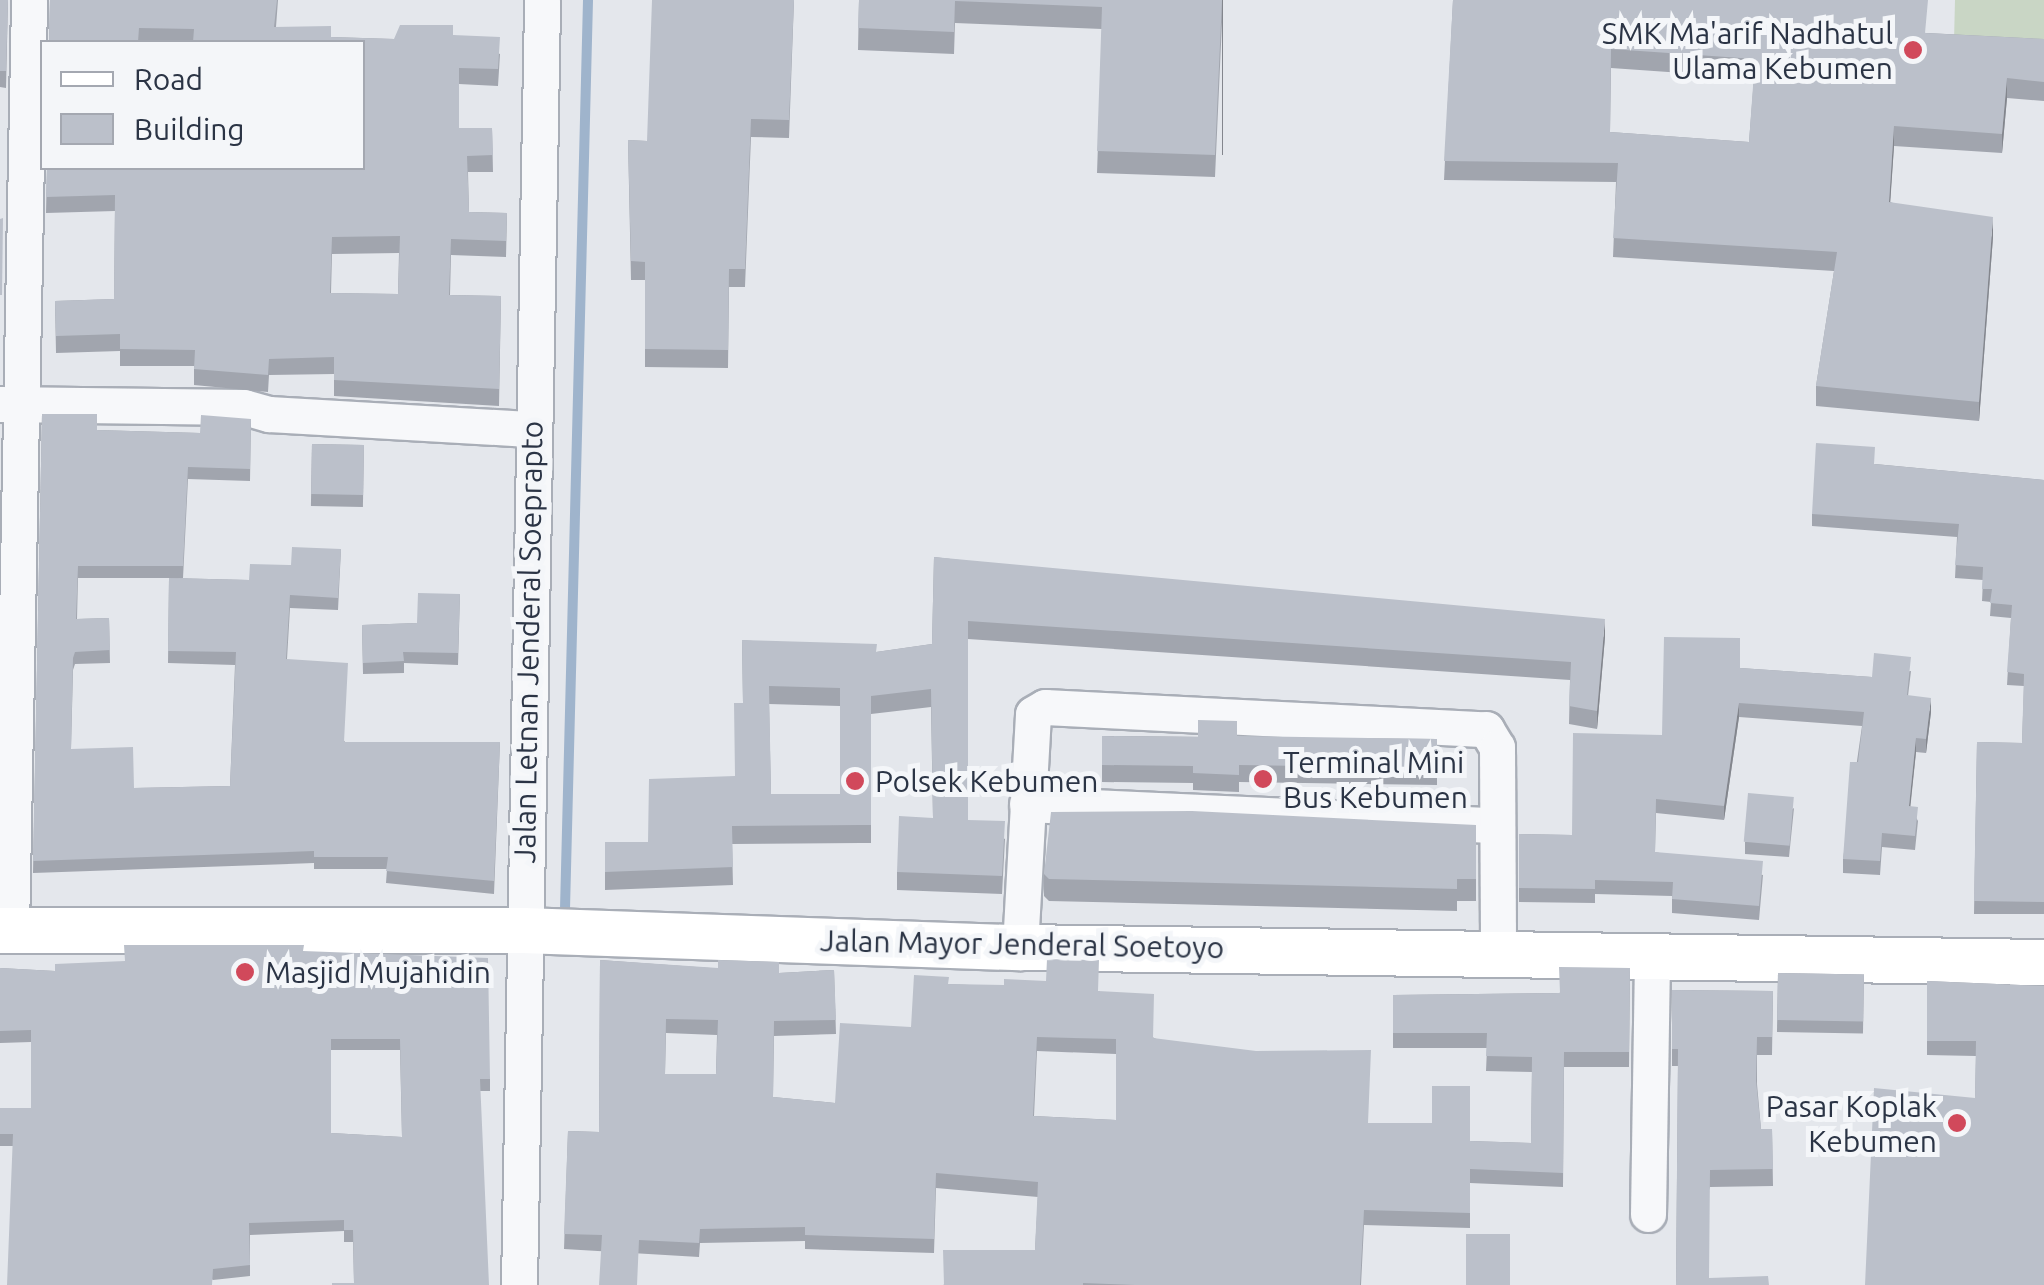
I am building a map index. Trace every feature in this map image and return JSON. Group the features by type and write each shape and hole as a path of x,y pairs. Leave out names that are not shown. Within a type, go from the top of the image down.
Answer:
{"main road":[{"name":"Jalan Mayor Jenderal Soetoyo","path":"6,930 522,930 1020,948 2044,962"}],"street":[{"path":"6,930 10,404 29,0"},
{"name":"Jalan Letnan Jenderal Soeprapto","path":"519,1285 522,930 542,0"},
{"path":"10,404 244,407 269,414 533,429"},
{"path":"1020,948 1032,714 1045,708 1476,726 1495,737 1498,952"},
{"path":"1027,804 1498,825"},
{"path":"1648,1214 1652,954"}],"green space":[{"path":"1955,0 2044,0 2044,50 1954,41"}],"building":[{"path":"0,0 8,0 6,71 0,71"},
{"path":"50,0 277,0 274,27 331,26 331,37 394,39 400,25 453,25 453,35 500,37 498,69 459,68 459,128 492,128 493,155 467,156 469,212 507,213 506,241 451,239 449,295 501,296 499,389 334,380 334,357 269,359 268,375 194,369 195,350 120,349 120,334 56,336 55,301 114,299 115,195 46,197 47,170 365,170 365,40 193,40 194,29 139,28 138,40 49,40","holes":["400,236 398,294 330,293 332,237"]},
{"path":"652,0 794,0 789,120 751,119 745,269 729,269 728,350 645,349 645,262 631,261 628,140 647,141"},
{"path":"859,0 1222,0 1215,155 1097,151 1102,7 955,1 954,32 858,28"},
{"path":"1453,0 1928,0 1925,33 2044,39 2044,82 2007,78 2002,134 1894,126 1889,202 1993,217 1979,402 1816,386 1837,252 1613,238 1618,163 1444,161","holes":["1611,49 1755,59 1749,142 1610,132"]},
{"path":"3,218 2,295 0,295 0,219"},
{"path":"42,414 97,414 97,430 200,433 201,415 251,419 250,469 188,467 183,566 78,566 76,619 109,618 110,650 75,652 71,749 133,747 134,788 230,786 236,652 168,651 169,578 249,580 250,564 291,565 292,547 341,549 338,598 290,595 286,659 348,663 344,742 500,742 494,881 386,871 388,857 314,857 314,851 33,861"},
{"path":"1816,443 1875,447 1874,464 2044,480 2044,902 1974,901 1977,742 2022,743 2024,674 2007,672 2012,605 1990,603 1992,589 1982,589 1983,567 1955,565 1959,524 1812,514"},
{"path":"312,444 364,445 363,495 311,494"},
{"path":"934,557 1605,619 1597,711 1569,706 1571,662 968,621 968,820 1005,821 1002,876 897,872 899,816 933,818 931,689 871,696 871,825 732,826 733,867 605,872 605,842 648,842 649,779 735,776 734,703 743,703 742,640 877,644 876,652 932,644","holes":["769,686 840,688 840,794 771,794"]},
{"path":"418,593 460,594 458,653 403,652 404,661 363,663 362,625 417,623"},
{"path":"1664,637 1740,638 1740,668 1872,677 1874,653 1911,657 1907,695 1931,698 1926,739 1916,738 1909,806 1918,807 1915,836 1882,833 1880,861 1843,859 1850,762 1858,762 1864,712 1739,703 1724,806 1656,799 1655,852 1763,861 1759,906 1672,899 1673,882 1595,880 1595,889 1519,888 1519,834 1572,835 1573,733 1662,735"},
{"path":"1198,720 1237,721 1237,736 1437,739 1437,768 1239,765 1239,775 1193,773 1193,766 1102,765 1102,736 1198,737"},
{"path":"1748,793 1794,797 1790,846 1744,842"},
{"path":"1192,811 1476,825 1476,879 1457,879 1457,889 1049,879 1044,874 1051,812"},
{"path":"124,945 304,945 303,951 488,958 490,1079 480,1079 489,1285 332,1285 354,1283 353,1230 344,1230 344,1220 249,1223 250,1265 213,1269 212,1285 7,1285 13,1134 0,1134 0,1108 31,1108 31,1030 0,1031 0,968 55,971 55,964 125,961","holes":["331,1039 400,1039 402,1137 331,1133"]},
{"path":"1047,959 1099,960 1098,991 1154,994 1153,1038 1256,1051 1371,1050 1368,1123 1432,1123 1432,1086 1470,1086 1470,1141 1531,1143 1532,1057 1486,1056 1487,1033 1393,1033 1393,995 1560,993 1559,967 1630,968 1629,1052 1564,1052 1563,1173 1470,1169 1470,1213 1364,1210 1360,1285 944,1285 943,1250 1035,1250 1038,1182 936,1173 934,1239 805,1235 805,1227 700,1229 699,1243 639,1240 637,1285 599,1285 602,1235 564,1234 568,1131 599,1132 600,960 718,968 718,960 779,962 779,973 834,970 836,1020 774,1021 773,1097 835,1103 840,1023 911,1027 914,975 949,977 948,984 1004,985 1004,979 1046,981","holes":["666,1019 718,1020 716,1074 665,1074","1037,1037 1116,1039 1116,1120 1033,1116"]},
{"path":"1778,973 1864,975 1863,1021 1777,1020"},
{"name":"Pasar Koplak Kebumen","path":"1927,981 2044,986 2044,1285 1865,1285 1874,1088 1975,1098 1976,1041 1927,1041"},
{"path":"1672,990 1773,991 1772,1037 1757,1037 1756,1081 1761,1129 1772,1129 1773,1169 1710,1170 1709,1278 1768,1276 1769,1285 1676,1285 1678,1049 1672,1049"},
{"path":"1466,1234 1510,1234 1510,1285 1466,1285"}],"waterway":[{"path":"565,909 588,0"}],"place":[{"name":"SMK Ma'arif Nadhatul Ulama Kebumen","path":"1913,50"},
{"name":"Terminal Mini Bus Kebumen","path":"1263,779"},
{"name":"Polsek Kebumen","path":"855,781"},
{"name":"Masjid Mujahidin","path":"245,972"},
{"name":"Pasar Koplak Kebumen","path":"1957,1123"}]}
